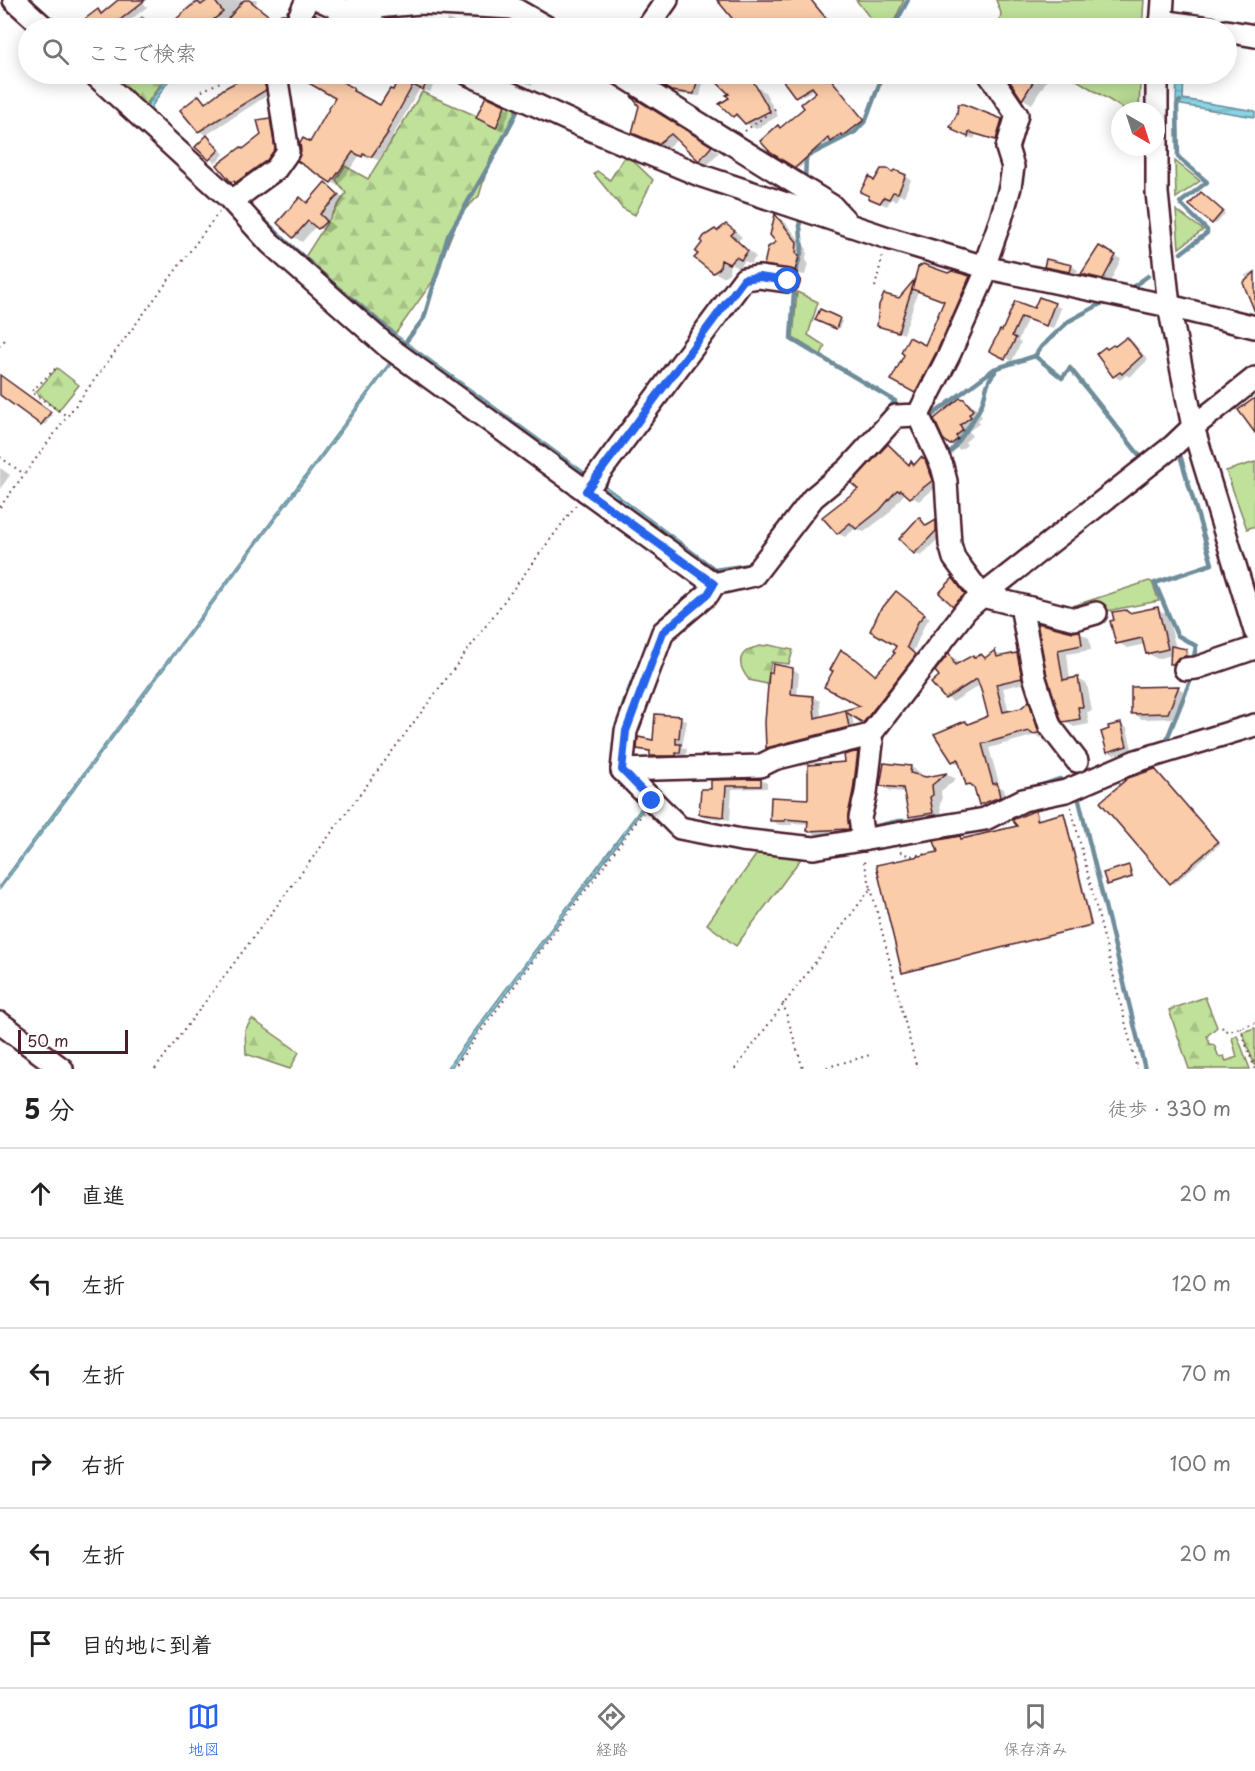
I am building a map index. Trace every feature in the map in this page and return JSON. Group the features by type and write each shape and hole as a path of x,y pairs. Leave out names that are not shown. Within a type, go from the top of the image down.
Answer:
{"street":[{"path":"299,18 307,0"},
{"path":"320,0 360,18"},
{"path":"654,18 667,0"},
{"path":"344,10 420,3 513,8 530,18"},
{"path":"26,4 37,18"},
{"path":"1237,33 1255,36"},
{"path":"105,84 231,200 270,243 388,347 714,584"},
{"path":"231,200 276,169 288,152 278,84"},
{"path":"490,84 577,124 702,176 888,238 986,267 1255,327"},
{"path":"636,84 832,206 850,225"},
{"path":"918,415 949,355 986,267 1010,188 1013,167 1007,148 1017,115 996,84"},
{"path":"1157,84 1157,193 1169,306 1193,427 1255,631"},
{"path":"586,491 744,279 759,277 788,281"},
{"path":"622,770 760,766 774,759 870,735 966,610 1255,378"},
{"path":"918,415 896,416 848,469 813,498 753,575 714,584 708,594 663,632 626,731 622,770 680,828 741,840 814,848 985,819 1023,800 1066,791 1136,761 1255,726"},
{"path":"918,415 942,466 946,481 950,544 954,558 982,596 1075,620 1096,613"},
{"path":"1022,606 1035,679 1050,726 1077,761"},
{"path":"1185,669 1196,668 1255,648"},
{"path":"860,840 860,818 866,793 872,743 870,735"},
{"path":"0,1023 62,1069"}],"path":[{"path":"202,91 216,84"},
{"path":"730,142 779,106"},
{"path":"0,507 231,200"},
{"path":"875,287 888,238"},
{"path":"0,346 7,337"},
{"path":"55,369 31,392 67,416"},
{"path":"0,457 24,474"},
{"path":"155,1069 586,491"},
{"path":"1066,791 1137,1069"},
{"path":"453,1069 652,801"},
{"path":"860,840 917,1069"},
{"path":"735,1069 871,888"},
{"path":"783,1003 803,1069"},
{"path":"1222,1027 1224,1030 1255,1023"},
{"path":"1240,1028 1255,1069"},
{"path":"821,1069 870,1055"}],"green space":[{"path":"856,0 904,0 896,18 870,18"},
{"path":"996,0 1144,0 1143,18 1000,18 1001,13"},
{"path":"115,84 161,84 142,110"},
{"path":"1083,84 1140,84 1139,102 1112,102"},
{"path":"422,92 495,124 506,100 516,105 514,121 491,156 479,196 460,214 433,281 393,337 303,260 346,193 336,180 345,166 368,179"},
{"path":"626,154 653,180 635,215 622,208 594,174 597,171 610,180"},
{"path":"1175,161 1200,181 1176,198"},
{"path":"1176,210 1203,230 1179,248"},
{"path":"797,292 818,302 808,335 825,346 821,355 793,338"},
{"path":"57,368 79,385 58,411 36,392"},
{"path":"1255,462 1255,526 1247,529 1226,471"},
{"path":"1149,581 1152,582 1159,601 1076,617 1070,607"},
{"path":"769,645 793,650 789,664 771,662 767,684 749,680 741,665 743,655 753,648"},
{"path":"761,848 805,853 736,946 707,924"},
{"path":"1205,997 1217,1027 1207,1036 1210,1044 1214,1045 1219,1057 1224,1056 1226,1061 1237,1057 1232,1038 1237,1035 1250,1069 1189,1069 1169,1010"},
{"path":"252,1019 299,1052 290,1069 246,1054 245,1030"},
{"path":"1255,1028 1255,1066 1242,1032"}],"water":[{"path":"163,84 166,84 150,109 288,241 377,321 587,474 584,478 385,333 300,258 146,107"},
{"path":"1177,84 1184,84 1183,99 1255,111 1255,117 1176,104"},
{"path":"393,358 395,359 0,889 0,885"},
{"path":"604,485 714,567 715,571 713,573 712,569 603,488"},
{"path":"697,586 699,588 616,736 613,749 616,726 631,680 655,627 663,615"},
{"path":"613,750 615,775 645,807 450,1069 446,1069 642,807 612,777"}],"building":[{"path":"118,0 145,0 122,18 86,18 98,9 101,14"},
{"path":"208,0 214,0 223,12 216,18 177,18 198,2 201,5"},
{"path":"244,0 249,0 272,18 229,18"},
{"path":"717,0 811,0 826,18 732,18"},
{"path":"233,84 265,84 266,90 198,132 180,110 199,95 205,103"},
{"path":"310,84 346,84 354,88 353,91 380,105 396,84 426,84 423,90 413,85 388,133 371,157 363,154 362,157 353,152 331,183 297,161 303,138 310,142 335,98"},
{"path":"659,84 696,84 694,94 671,91"},
{"path":"718,84 755,84 770,111 745,124 736,114 733,117 719,104 729,98 726,95 729,94"},
{"path":"785,84 835,84 864,120 831,142 828,138 795,168 771,153 760,141 778,125 780,128 804,108 801,104 816,92 812,87 795,97"},
{"path":"1012,84 1032,84 1022,100"},
{"path":"486,96 505,105 496,128 476,118"},
{"path":"631,96 712,146 699,161 671,134 658,144 632,133 639,106"},
{"path":"958,104 1002,119 996,140 969,132 968,137 952,130 953,128 950,127 957,114"},
{"path":"270,118 275,149 267,160 235,183 231,182 217,165 261,135 257,120"},
{"path":"207,135 219,150 209,160 195,147"},
{"path":"881,169 888,169 892,172 895,170 906,175 898,193 893,192 889,199 884,197 880,203 860,192 869,176 874,181"},
{"path":"325,182 339,195 320,214 327,221 318,229 308,221 293,238 277,223 300,197 307,203"},
{"path":"1201,192 1223,211 1212,224 1189,205"},
{"path":"775,214 797,242 796,253 799,256 795,271 764,265 768,247 776,242 770,235"},
{"path":"726,224 735,231 731,235 748,251 741,260 736,257 729,264 721,260 720,268 713,273 694,258 698,254 695,252 704,236 715,229 717,231"},
{"path":"1099,246 1116,255 1103,279 1081,274"},
{"path":"1046,259 1072,265 1070,272 1044,267"},
{"path":"923,264 948,273 952,271 970,276 938,349 915,393 891,380 904,355 901,352 909,337 925,345 944,301 912,289 918,267"},
{"path":"1255,272 1255,312 1243,283"},
{"path":"915,279 898,332 877,326 879,305 884,294 899,298"},
{"path":"1039,297 1055,303 1046,326 1021,317 1012,336 1016,338 1005,359 989,351 1000,330 1002,331 1015,301 1034,308"},
{"path":"820,309 840,318 836,329 815,320"},
{"path":"1127,337 1142,356 1122,374 1120,372 1113,377 1096,354 1105,347 1107,349 1115,346"},
{"path":"0,375 51,412 41,425 0,395"},
{"path":"960,398 964,399 973,410 969,414 971,417 960,425 963,430 956,436 958,439 950,445 943,439 934,419"},
{"path":"1255,398 1255,433 1238,410"},
{"path":"888,444 909,465 911,461 914,465 921,457 925,460 933,480 910,498 901,490 897,490 880,510 856,529 850,523 837,534 822,517 858,489 851,483"},
{"path":"919,517 926,526 936,520 936,531 914,554 899,539"},
{"path":"953,578 965,594 953,606 939,593"},
{"path":"896,591 925,614 918,622 907,647 916,655 863,723 846,712 849,727 766,748 765,722 769,673 772,673 773,664 793,668 791,694 813,696 815,718 860,706 824,687 841,650 875,675 895,653 893,652 896,646 870,631 879,612"},
{"path":"1158,607 1168,649 1146,654 1142,638 1116,644 1110,621 1114,620 1112,612 1126,610 1129,613"},
{"path":"1037,623 1073,632 1080,631 1082,645 1058,650 1063,680 1078,677 1083,707 1078,707 1080,719 1063,722 1061,720 1047,676"},
{"path":"1171,646 1187,649 1186,656 1178,658 1173,664 1170,664"},
{"path":"995,650 997,657 1017,653 1022,678 996,684 1003,712 1021,708 1029,701 1039,733 1032,734 1029,731 982,744 993,784 997,783 1000,797 979,805 974,787 970,784 966,785 958,759 952,762 934,734 965,721 968,724 988,716 977,679 945,699 931,683 939,676 935,671 949,653 955,665 973,655 974,658 981,654 985,658"},
{"path":"1179,686 1168,713 1131,714 1131,687"},
{"path":"655,714 681,716 679,738 676,738 676,744 681,744 680,753 676,753 676,756 650,756 650,751 637,749 638,737 653,740"},
{"path":"1121,723 1127,746 1107,752 1101,732 1109,729 1108,726"},
{"path":"858,751 848,815 849,829 807,831 808,821 785,819 785,821 770,821 771,797 808,799 808,765 845,762 844,755"},
{"path":"884,763 911,766 910,773 926,777 947,773 932,785 933,795 930,797 933,813 909,817 903,788 880,786"},
{"path":"1155,769 1218,842 1170,884 1100,802 1128,778"},
{"path":"761,779 761,786 726,786 724,817 699,814 701,789 711,789 711,780"},
{"path":"1036,810 1037,820 1064,813 1091,925 902,973 876,865 938,852 934,841 960,836 961,839 1017,826 1012,820"},
{"path":"1129,865 1132,877 1107,885 1103,873"}],"waterway":[{"path":"898,18 908,0"},
{"path":"805,183 806,157 855,132 866,120 879,84"},
{"path":"1180,101 1177,105 1178,157 1207,182 1180,203 1207,230 1207,233 1181,253"},
{"path":"405,343 424,318 448,236 491,162 521,104"},
{"path":"799,215 802,249 795,275 791,339 895,401 887,411"},
{"path":"1131,288 1148,276"},
{"path":"351,298 393,333"},
{"path":"927,419 994,369 1035,356 1041,347 1069,321 1104,302"},
{"path":"1035,356 1062,378 1070,368 1140,456"},
{"path":"947,457 977,413 983,402 986,388 995,372"},
{"path":"1175,456 1180,455 1212,564 1155,583 1177,635 1196,646 1193,662"},
{"path":"714,570 749,565 751,562"},
{"path":"1165,744 1190,681"},
{"path":"1034,788 1060,779"},
{"path":"1077,792 1145,1069"},
{"path":"867,828 899,821 915,821"}],"route":[{"path":"652,801 622,770 626,731 663,632 708,594 714,584 586,491 744,279 759,277 788,281"}]}
